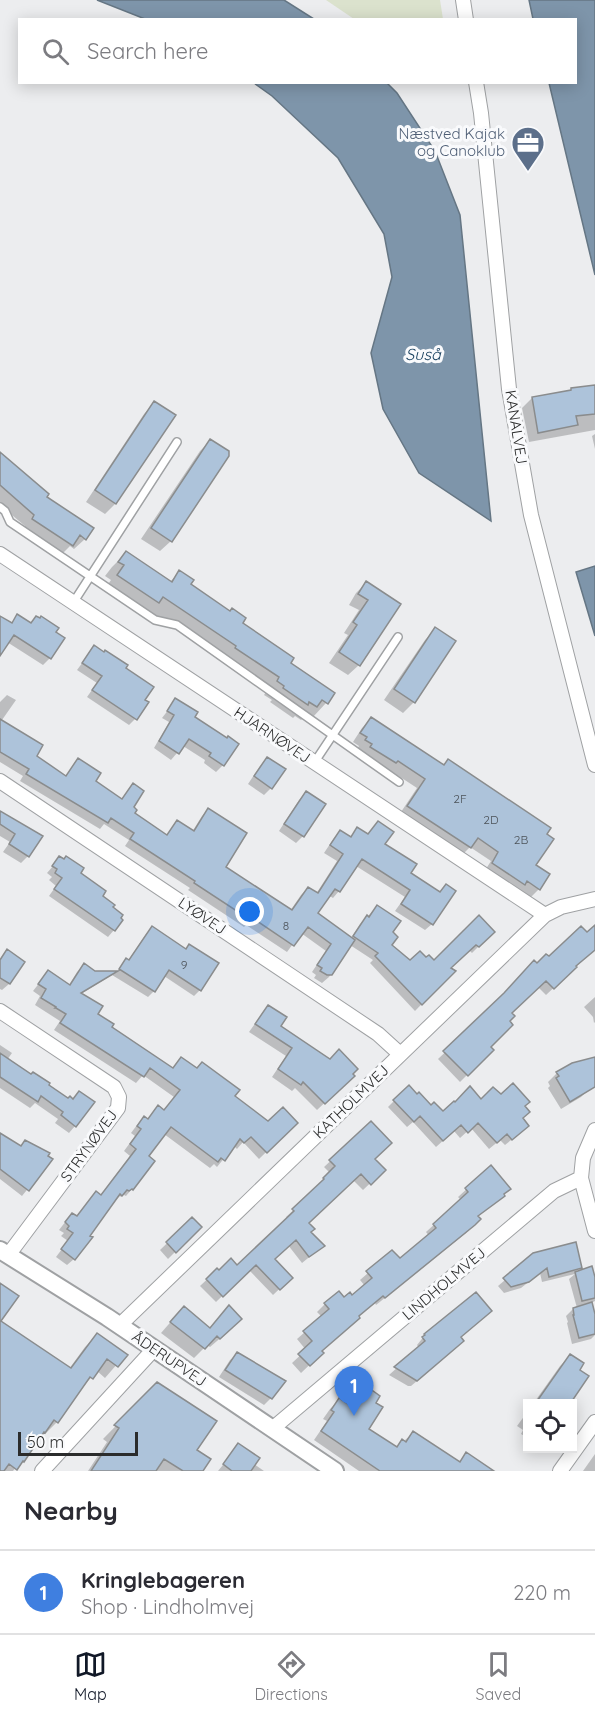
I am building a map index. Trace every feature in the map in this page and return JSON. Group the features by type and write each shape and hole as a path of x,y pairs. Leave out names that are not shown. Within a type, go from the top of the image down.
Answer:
{"street":[{"path":"463,0 466,18"},
{"name":"KANALVEJ","path":"476,84 509,388 531,515 595,765"},
{"name":"HJARNØVEJ","path":"0,554 545,915"},
{"name":"LYØVEJ","path":"0,781 378,1034 400,1054"},
{"name":"KATHOLMVEJ","path":"120,1325 545,915 561,907 595,899"},
{"name":"STRYNØVEJ","path":"0,1011 114,1086 119,1097 118,1108 5,1252"},
{"path":"595,1130 583,1158 580,1178 595,1231"},
{"name":"LINDHOLMVEJ","path":"272,1429 554,1191 580,1178"},
{"name":"ÅDERUPVEJ","path":"5,1252 120,1325 335,1471"},
{"path":"42,1471 154,1348"},
{"path":"560,1471 595,1422"}],"lane":[{"path":"73,603 177,442"},
{"path":"0,507 10,522 155,620 177,625 399,782"},
{"path":"314,762 398,637"}],"green space":[{"path":"326,0 440,0 443,18 353,18"}],"water":[{"path":"97,0 284,0 312,18 142,18"},
{"path":"529,0 595,0 595,275 549,84 577,84 577,18 533,18"},
{"name":"Suså","path":"255,84 388,84 397,93 435,151 460,215 491,521 419,473 383,409 371,353 392,277 384,234 338,158 272,96"},
{"path":"595,566 595,636 576,572"}],"building":[{"path":"595,385 595,414 576,416 578,425 538,433 532,397"},
{"path":"154,401 176,415 116,504 95,490"},
{"path":"210,439 229,451 229,456 172,542 151,528"},
{"path":"0,452 49,494 47,497 94,528 86,540 80,535 73,546 32,519 34,515 0,485"},
{"path":"126,551 172,582 179,570 194,580 191,584 230,611 232,608 246,618 243,623 294,658 291,663 335,693 328,704 322,700 317,707 309,702 308,705 283,688 284,686 277,681 279,677 235,648 236,646 163,597 159,603 117,575 124,565 118,562"},
{"path":"366,581 401,604 360,666 339,652 357,625 353,622 368,600 358,594"},
{"path":"17,614 31,623 36,616 40,618 41,616 59,628 56,632 65,638 51,659 14,635 0,656 0,616 12,623"},
{"path":"435,627 456,641 415,703 394,689"},
{"path":"94,645 128,665 126,668 154,687 145,700 149,702 137,720 92,690 102,676 82,663"},
{"path":"175,698 198,712 195,717 239,744 224,766 209,756 211,753 189,739 179,754 159,741 174,715 167,711"},
{"path":"371,717 444,765 448,759 551,828 547,834 554,839 536,865 550,874 540,890 527,881 525,885 492,863 498,852 478,838 471,848 407,806 425,779 398,761 396,763 370,747 372,744 365,740 367,737 360,733"},
{"path":"0,719 43,745 37,756 66,776 78,758 101,773 96,781 122,799 133,783 144,791 134,807 137,810 135,813 167,835 177,820 194,831 208,808 247,833 226,867 292,910 308,887 318,893 343,854 330,845 340,830 351,837 357,827 368,834 378,821 394,832 385,844 417,864 411,873 440,892 446,884 456,891 433,925 401,904 410,890 362,859 340,892 335,889 318,913 355,940 332,975 327,975 320,971 322,968 317,965 331,944 308,927 294,946 254,919 252,921 130,839 134,833 111,818 108,823 26,774 29,769 0,752"},
{"path":"267,757 286,769 272,789 254,776"},
{"path":"306,791 326,804 304,837 284,824"},
{"path":"0,811 43,836 29,857 9,844 15,834 0,824"},
{"path":"59,856 64,859 66,856 84,868 81,873 106,891 103,896 123,915 121,918 123,920 115,931 54,889 62,878 55,873 57,869 52,866"},
{"path":"377,905 401,921 393,932 398,937 392,945 410,960 420,951 426,957 429,955 434,960 479,915 495,932 479,947 476,945 451,968 456,971 422,1005 375,956 378,953 353,936"},
{"path":"595,925 595,950 554,989 546,981 512,1013 515,1016 510,1021 513,1025 491,1047 494,1050 468,1076 443,1051 504,993 534,960 537,963 546,954 549,956 581,926 587,932"},
{"path":"152,926 186,949 189,944 219,963 201,991 169,970 155,992 119,969 126,958 129,960"},
{"path":"7,949 25,962 10,984 0,978 0,960"},
{"path":"84,963 95,971 118,971 81,993 103,1006 98,1014 114,1024 112,1027 173,1068 181,1057 197,1068 202,1062 240,1090 235,1096 268,1121 283,1107 298,1123 267,1153 251,1137 244,1143 240,1139 225,1161 221,1158 218,1162 171,1127 149,1156 155,1161 133,1190 127,1190 122,1196 120,1194 90,1236 93,1237 75,1260 61,1249 73,1233 67,1229 69,1226 65,1222 72,1213 77,1216 96,1191 101,1195 136,1149 130,1144 141,1129 137,1126 144,1116 148,1119 158,1105 164,1110 180,1090 150,1068 144,1077 60,1023 66,1014 41,998 46,989 38,984 48,970 70,985"},
{"path":"268,1005 287,1017 281,1026 330,1059 339,1049 358,1069 353,1074 355,1076 325,1104 303,1082 301,1085 278,1069 292,1048 255,1024"},
{"path":"0,1053 31,1074 33,1072 50,1083 49,1085 68,1098 70,1096 73,1099 79,1091 95,1102 76,1127 61,1115 63,1112 41,1096 38,1102 0,1077"},
{"path":"595,1057 595,1087 570,1102 556,1078 559,1076 556,1072 572,1063"},
{"path":"513,1083 530,1102 525,1106 530,1112 523,1118 529,1126 512,1140 507,1134 497,1143 478,1123 468,1133 461,1125 443,1141 420,1116 414,1122 393,1100 409,1085 431,1105 434,1102 443,1111 470,1086 481,1099 493,1087 501,1094"},
{"path":"371,1121 392,1143 375,1159 386,1170 371,1185 361,1174 309,1223 315,1229 311,1232 325,1246 309,1257 296,1240 275,1259 293,1278 280,1290 256,1265 223,1297 206,1279 231,1258 237,1265 294,1211 292,1209 335,1166 329,1160"},
{"path":"0,1133 21,1146 25,1140 50,1153 48,1156 53,1159 29,1191 0,1169"},
{"path":"491,1165 511,1189 504,1194 505,1196 478,1216 481,1219 475,1225 385,1298 383,1296 359,1316 360,1318 322,1351 324,1353 310,1366 298,1354 312,1341 303,1331 329,1309 324,1303 339,1291 344,1297 350,1292 352,1295 372,1278 366,1271 392,1250 400,1258 436,1228 433,1224 468,1192 465,1188"},
{"path":"192,1217 202,1227 176,1253 166,1242"},
{"path":"576,1242 582,1268 549,1277 547,1268 529,1282 511,1287 503,1278 533,1253"},
{"path":"592,1266 595,1277 595,1298 582,1301 575,1272"},
{"path":"0,1283 19,1296 1,1321 71,1368 97,1333 128,1355 118,1367 107,1359 93,1379 90,1377 58,1423 54,1420 44,1432 17,1470 9,1464 4,1471 0,1471"},
{"path":"476,1292 492,1311 461,1337 464,1341 417,1381 394,1367 425,1341 422,1337 424,1334"},
{"path":"592,1302 595,1314 595,1334 579,1338 573,1308"},
{"path":"229,1305 242,1319 220,1339 217,1336 205,1349 170,1322 184,1306 210,1328"},
{"path":"237,1352 286,1381 272,1399 225,1370"},
{"path":"570,1354 584,1363 580,1370 589,1376 573,1399 538,1399"},
{"path":"157,1382 217,1421 197,1450 211,1459 203,1471 183,1471 164,1459 156,1471 91,1471 119,1428 114,1425"},
{"path":"362,1383 380,1396 376,1403 383,1407 369,1429 397,1447 402,1439 406,1442 413,1431 460,1462 466,1452 494,1471 380,1471 321,1431 334,1412 331,1410 339,1398 348,1404"},
{"path":"238,1443 260,1458 251,1471 232,1471 223,1464"}],"place":[{"name":"Næstved Kajak og Canoklub","path":"528,172"},
{"name":"Kringlebageren","path":"354,1416"}]}
